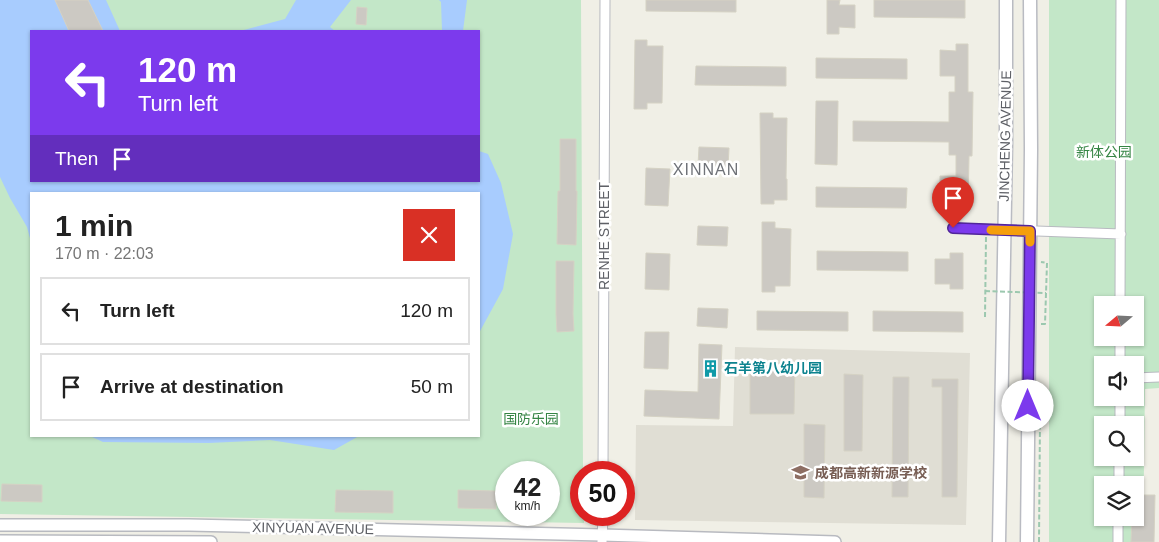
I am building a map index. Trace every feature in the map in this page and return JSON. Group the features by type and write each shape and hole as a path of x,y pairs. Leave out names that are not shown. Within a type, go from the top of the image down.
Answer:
{"main road":[{"name":"JINCHENG AVENUE","path":"999,542 1006,0"},
{"name":"JINCHENG AVENUE","path":"1026,542 1030,231 1030,0"}],"street":[{"name":"RENHE STREET","path":"603,461 605,0"},
{"path":"1120,296 1121,0"},
{"path":"953,228 1121,234"},
{"path":"1144,378 1159,377"},
{"name":"XINYUAN AVENUE","path":"0,525 188,525 602,538 836,542"},
{"path":"188,525 188,542"},
{"path":"1118,526 1118,542"},
{"path":"0,541 211,542"}],"path":[{"path":"985,317 986,229"},
{"path":"1041,262 1046,262 1046,312 1045,324 1041,324"},
{"path":"985,291 1046,293"}],"shaded area":[{"name":"成都高新新源学校","path":"735,347 970,353 966,525 635,520 636,425 733,426"}],"green space":[{"name":"国防乐园","path":"0,0 581,0 583,461 570,461 570,523 560,523 560,461 495,461 495,522 0,514"},
{"name":"新体公园","path":"1049,0 1159,0 1159,388 1145,389 1144,466 1144,416 1094,416 1094,466 1144,466 1144,476 1094,476 1094,526 1143,526 1143,542 1049,542"}],"water":[{"path":"0,0 106,0 120,30 30,30 30,182 480,182 480,151 488,154 501,183 513,234 503,289 480,331 480,192 30,192 30,238 27,227 0,177"},
{"path":"296,0 351,0 330,27 334,30 244,30 285,19"},
{"path":"439,0 467,0 463,30 442,30 441,2"},
{"path":"92,437 357,437 334,450 270,440 209,443 103,442"}],"building":[{"path":"55,0 88,0 103,30 69,30"},
{"path":"646,0 736,0 736,12 646,11"},
{"path":"827,0 840,0 839,5 855,5 855,28 839,27 839,34 827,34"},
{"path":"874,0 965,0 965,18 874,17"},
{"path":"357,7 367,8 366,25 356,24"},
{"path":"635,40 647,40 647,46 663,46 662,103 647,103 647,109 634,109"},
{"path":"956,44 968,44 968,92 973,92 972,156 969,156 968,206 956,206 956,201 940,201 940,176 956,176 956,155 949,155 949,142 853,141 853,121 949,122 949,92 955,92 955,76 940,76 940,50 956,51"},
{"path":"816,58 907,59 907,79 816,78"},
{"path":"696,66 786,67 786,86 695,85"},
{"path":"816,101 838,101 837,165 815,164"},
{"path":"760,113 773,113 773,118 787,118 787,200 774,200 774,204 761,204"},
{"path":"560,139 576,139 576,245 557,244"},
{"path":"699,147 729,148 728,167 698,165"},
{"path":"646,168 670,169 668,206 645,205"},
{"path":"816,187 907,188 906,208 816,207"},
{"path":"762,222 775,222 775,228 791,229 790,286 775,286 775,292 762,292"},
{"path":"698,226 728,227 727,246 697,245"},
{"path":"817,251 908,252 908,271 817,270"},
{"path":"646,253 670,254 669,290 645,289"},
{"path":"950,253 963,253 963,289 950,289 950,284 935,284 935,259 950,259"},
{"path":"556,261 574,261 574,331 557,332"},
{"path":"698,308 728,309 727,328 697,326"},
{"path":"757,311 848,312 848,331 757,330"},
{"path":"873,311 963,312 963,332 873,331"},
{"path":"645,332 669,332 668,369 644,368"},
{"name":"石羊第八幼儿园","path":"699,344 722,345 719,419 644,416 645,390 698,392"},
{"path":"750,363 795,363 794,414 750,414"},
{"path":"844,374 863,375 862,451 844,451"},
{"path":"893,377 909,377 908,497 892,497"},
{"path":"932,379 958,379 957,497 942,497 942,387 932,387"},
{"path":"804,424 825,425 824,498 804,497"},
{"path":"2,484 42,485 42,502 1,501"},
{"path":"336,490 393,491 393,513 335,512"},
{"path":"458,490 495,491 495,509 458,508"},
{"path":"1144,495 1155,495 1154,542 1131,542 1132,526 1144,526"}],"slow traffic":[{"path":"991,230 1030,231 1030,242"}],"place":[{"name":"石羊第八幼儿园","path":"710,368"},
{"name":"成都高新新源学校","path":"801,473"}],"district":[{"name":"XINNAN","path":"706,169"}],"route":[{"path":"953,228 1030,231 1028,406"}]}
